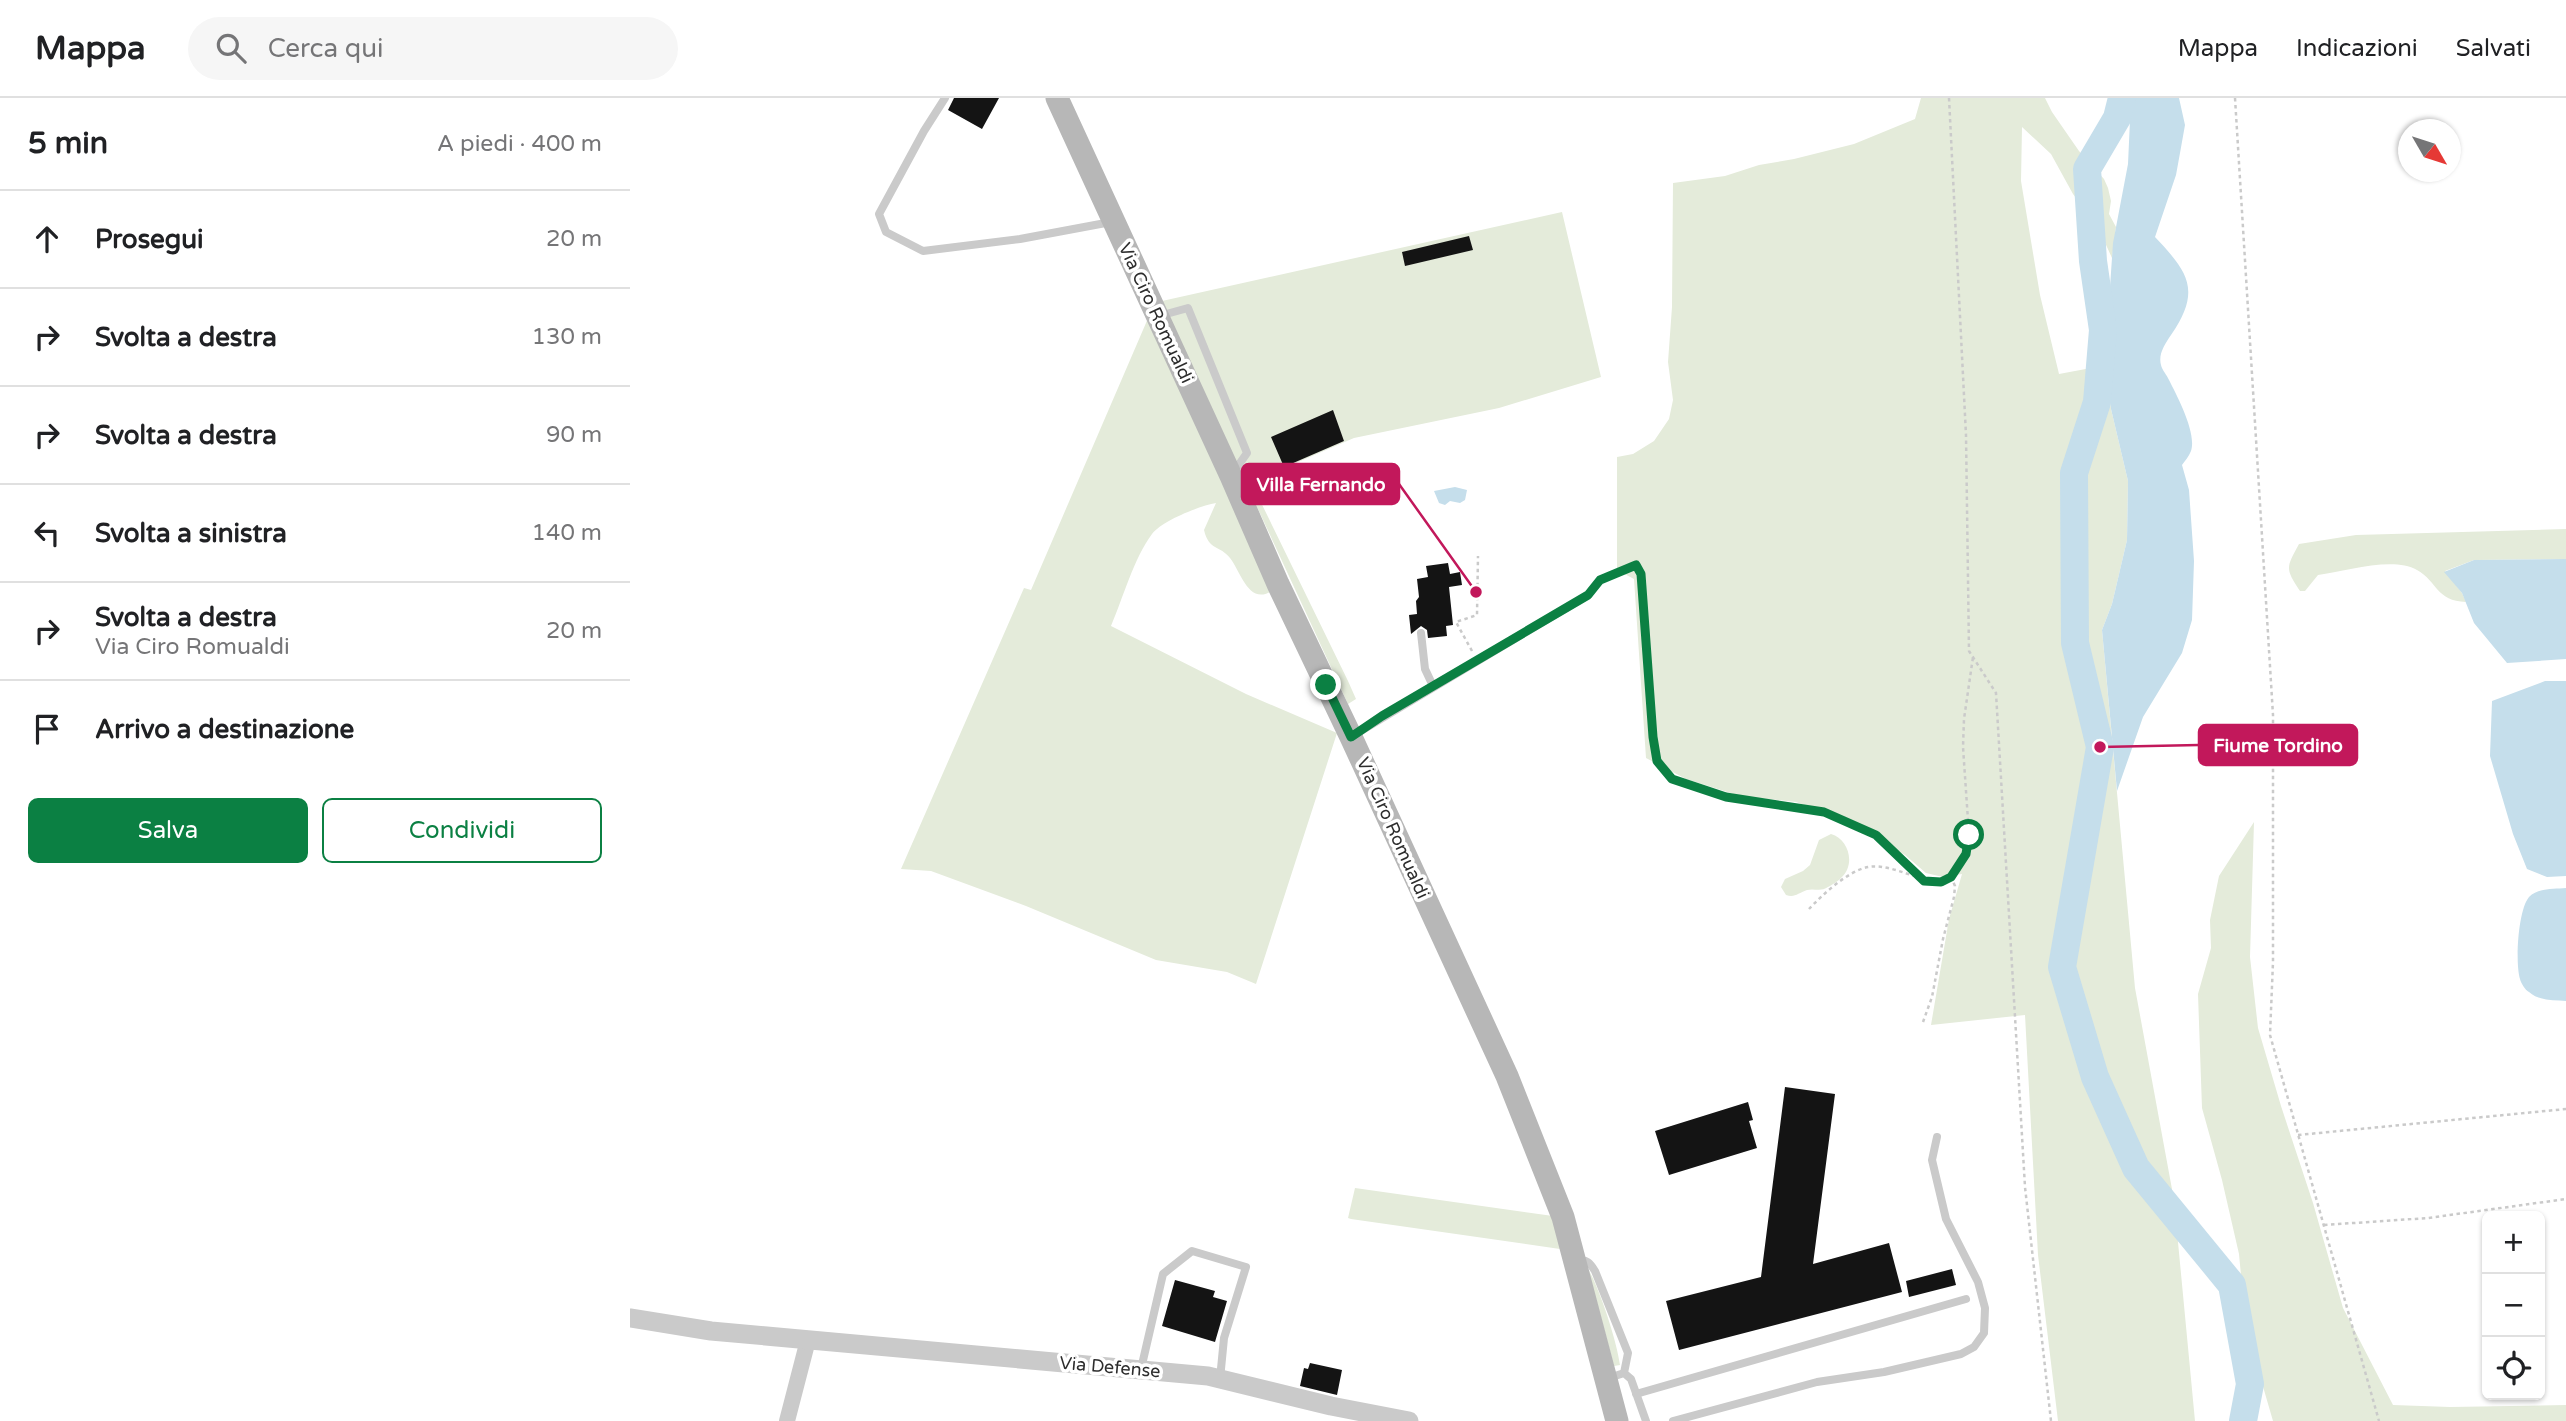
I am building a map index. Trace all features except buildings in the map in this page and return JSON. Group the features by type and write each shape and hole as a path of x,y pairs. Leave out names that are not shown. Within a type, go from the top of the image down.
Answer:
{"main road":[{"name":"Via Ciro Romualdi","path":"1057,98 1278,584 1507,1076 1563,1217 1575,1261 1616,1376 1618,1421"}],"street":[{"name":"Via Defense","path":"630,1318 710,1331 1141,1369 1220,1379 1331,1406 1409,1421"},
{"path":"787,1421 808,1340"}],"lane":[{"path":"945,98 879,214 886,232 923,251 1020,239 1114,221"},
{"path":"1157,316 1188,308 1247,453 1231,476"},
{"path":"1351,737 1588,595"},
{"path":"1420,633 1425,669 1433,686"},
{"path":"1673,1421 1816,1382 1884,1372 1961,1354 1975,1347 1984,1333 1986,1308 1978,1282 1956,1240 1944,1209 1932,1160 1937,1137"},
{"path":"1141,1369 1163,1275 1192,1251 1246,1267 1224,1338 1220,1379"},
{"path":"1636,1394 1966,1299"},
{"path":"1616,1376 1631,1379 1646,1421"}],"path":[{"path":"1949,98 1966,435 1969,651 1996,693 2025,1188 2051,1421"},
{"path":"2235,98 2273,715 2273,962 2270,1035 2379,1421"},
{"path":"1477,660 1456,622 1477,615 1478,556"},
{"path":"1588,595 1600,580 1625,569 1636,565 1641,574 1653,737 1657,761 1672,779 1726,797 1824,812 1876,835 1924,881 1941,882 1951,877 1966,854 1969,835 1963,738 1973,657"},
{"path":"1809,909 1830,887 1867,867 1890,869 1921,878"},
{"path":"1923,1022 1932,997 1942,939 1954,897 1955,886 1951,877"},
{"path":"2298,1135 2566,1109"},
{"path":"2324,1225 2428,1218 2566,1199"}],"green space":[{"path":"1921,98 2045,98 2079,151 2104,179 2111,201 2109,214 2116,227 2112,258 2097,225 2073,194 2051,154 2022,127 2021,181 2040,295 2059,374 2107,365 2111,409 2128,481 2127,540 2112,604 2102,630 2135,988 2174,1200 2195,1421 2058,1421 2038,1255 2025,1015 1931,1025 1949,919 1962,874 1943,877 1926,873 1905,855 1854,823 1796,802 1740,796 1686,779 1646,758 1634,579 1617,570 1617,457 1633,454 1654,441 1669,419 1673,400 1668,362 1672,307 1673,183 1725,176 1759,165 1854,144 1915,119"},
{"path":"1562,212 1601,377 1499,408 1354,438 1251,482 1356,699 1348,704 1162,301"},
{"path":"1149,316 1273,590 1265,594 1252,591 1230,558 1206,537 1204,530 1216,503 1181,515 1152,534 1134,566 1111,626 1246,694 1337,733 1256,984 1227,972 1156,960 1026,906 931,871 901,869 1024,588 1031,590"},
{"path":"2566,529 2566,559 2474,560 2445,571 2466,602 2443,595 2424,575 2407,566 2368,566 2318,575 2305,591 2300,591 2289,568 2299,544 2356,535"},
{"path":"2254,822 2250,957 2258,1028 2343,1308 2393,1405 2566,1405 2566,1421 2273,1421 2246,1328 2239,1254 2202,1108 2198,994 2211,948 2210,920 2219,876"},
{"path":"1831,834 1846,847 1849,860 1846,873 1820,890 1807,890 1794,896 1786,895 1781,887 1785,879 1810,865 1819,840"},
{"path":"1355,1188 1553,1216 1560,1249 1351,1219 1348,1218"},
{"path":"1588,1269 1607,1316 1620,1365 1614,1366"}],"water":[{"path":"2131,98 2179,98 2185,125 2176,175 2155,237 2176,261 2187,282 2186,306 2163,349 2160,361 2181,405 2191,435 2191,451 2182,465 2189,490 2194,561 2192,620 2182,653 2143,717 2117,791 2102,630 2112,604 2127,540 2128,481 2111,409 2106,346 2113,243 2128,164"},
{"path":"1455,487 1467,490 1465,500 1460,503 1450,501 1445,505 1439,503 1434,491"},
{"path":"2566,559 2566,659 2507,663 2474,623 2462,593 2444,572 2474,560"},
{"path":"2545,681 2566,681 2566,876 2547,877 2527,869 2513,834 2490,756 2492,701"},
{"path":"2566,888 2566,1001 2546,1000 2528,991 2521,981 2518,971 2520,924 2529,897 2537,892"}],"waterway":[{"path":"2122,98 2117,118 2087,169 2093,261 2103,330 2097,402 2074,473 2075,643 2100,747 2062,967 2095,1077 2136,1168 2232,1285 2250,1384 2243,1421"}],"place":[{"name":"Villa Fernando","path":"1476,592"},
{"name":"Fiume Tordino","path":"2100,747"}],"route":[{"path":"1326,685 1351,737 1588,595 1600,580 1636,565 1641,574 1657,761 1672,779 1726,797 1824,812 1850,826 1876,835 1924,881 1941,882 1951,877 1966,854 1969,835"}]}
